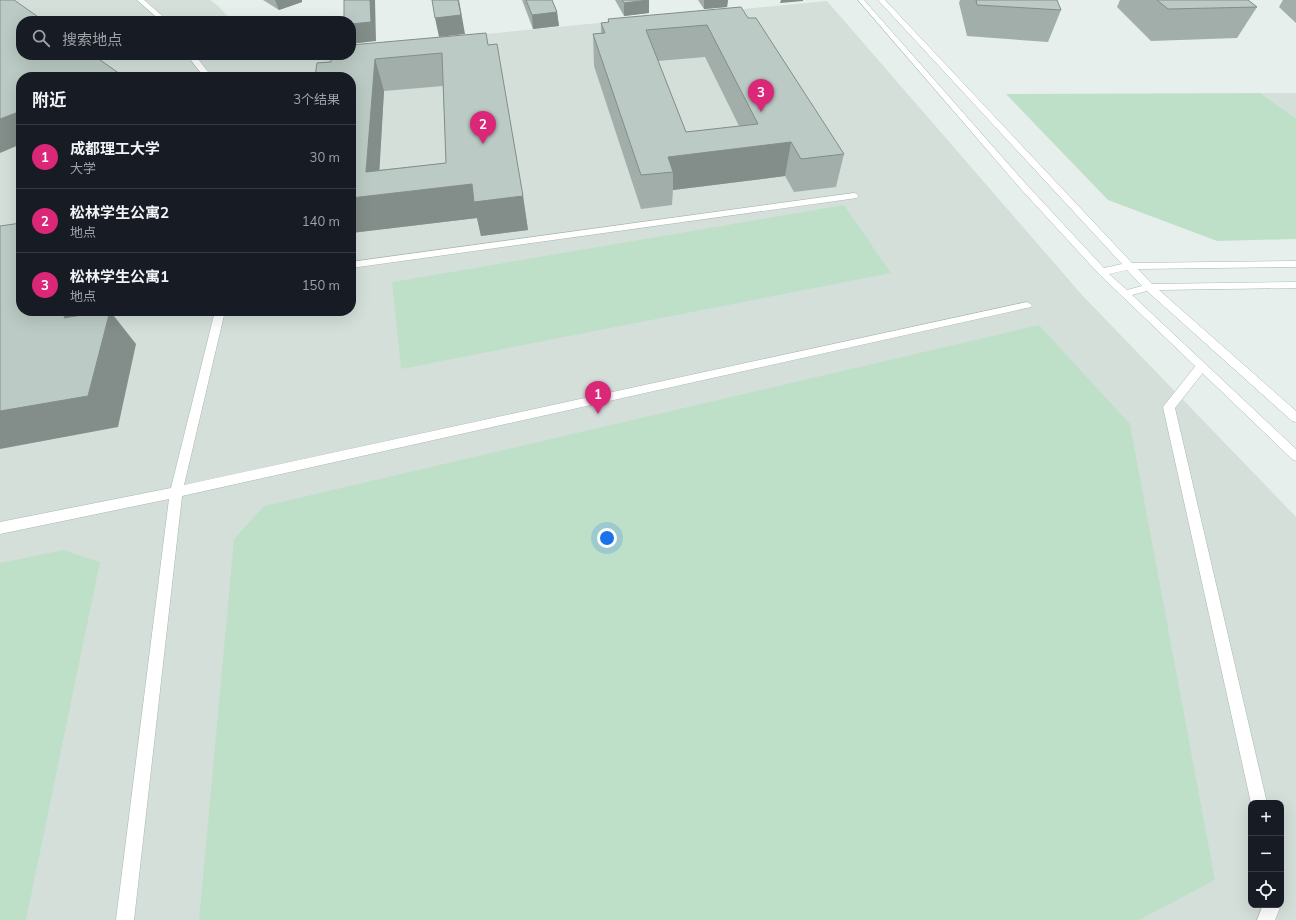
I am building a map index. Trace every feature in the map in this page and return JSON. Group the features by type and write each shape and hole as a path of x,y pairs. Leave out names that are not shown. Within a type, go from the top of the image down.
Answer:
{"street":[{"path":"140,0 159,16"},
{"path":"862,0 1023,186 1102,272 1201,368 1296,456"},
{"path":"881,0 1128,266 1149,287 1296,418"},
{"path":"194,60 204,72"},
{"path":"356,264 854,196"},
{"path":"1102,272 1128,266 1296,264"},
{"path":"1124,294 1149,287 1296,285"},
{"path":"0,528 176,492 1027,305"},
{"path":"125,920 176,492 219,316"},
{"path":"1201,368 1169,407 1258,800"},
{"path":"1266,920 1271,908"}],"shaded area":[{"path":"0,0 210,0 227,16 16,16 16,60 356,60 356,47 827,1 1082,295 1296,517 1296,920 0,920"},
{"path":"1260,93 1296,93 1296,118"}],"green space":[{"path":"1260,93 1296,118 1296,239 1217,241 1108,200 1006,94"},
{"path":"844,205 891,273 401,369 392,282"},
{"path":"1039,325 1130,424 1215,880 1139,920 199,920 234,539 264,506"},
{"path":"63,550 100,562 26,920 0,920 0,563"}],"building":[{"path":"0,0 14,0 37,16 16,16 16,60 100,60 117,72 16,72 16,113 0,119"},
{"path":"344,0 370,0 371,22 356,24 356,16 344,16"},
{"path":"432,0 458,0 461,15 435,18"},
{"path":"526,0 552,0 557,12 532,15"},
{"path":"622,0 649,0 624,3"},
{"path":"976,0 1057,0 1061,10 977,5"},
{"path":"1157,0 1248,0 1257,7 1168,9"},
{"path":"741,7 748,18 756,18 844,154 801,159 791,142 668,157 673,172 641,175 593,34 605,33 601,23 609,22 608,19","holes":["707,25 758,124 686,132 646,30"]},
{"path":"486,33 488,45 497,44 523,196 474,202 472,184 356,197 356,72 316,72 317,63 331,62 331,60 356,60 356,45","holes":["442,53 446,163 366,172 375,59"]},
{"path":"16,224 16,316 65,316 64,318 76,316 109,316 88,396 0,411 0,226"}],"place":[{"name":"松林学生公寓1","path":"761,112"},
{"name":"松林学生公寓2","path":"483,144"},
{"name":"成都理工大学","path":"598,414"}]}
